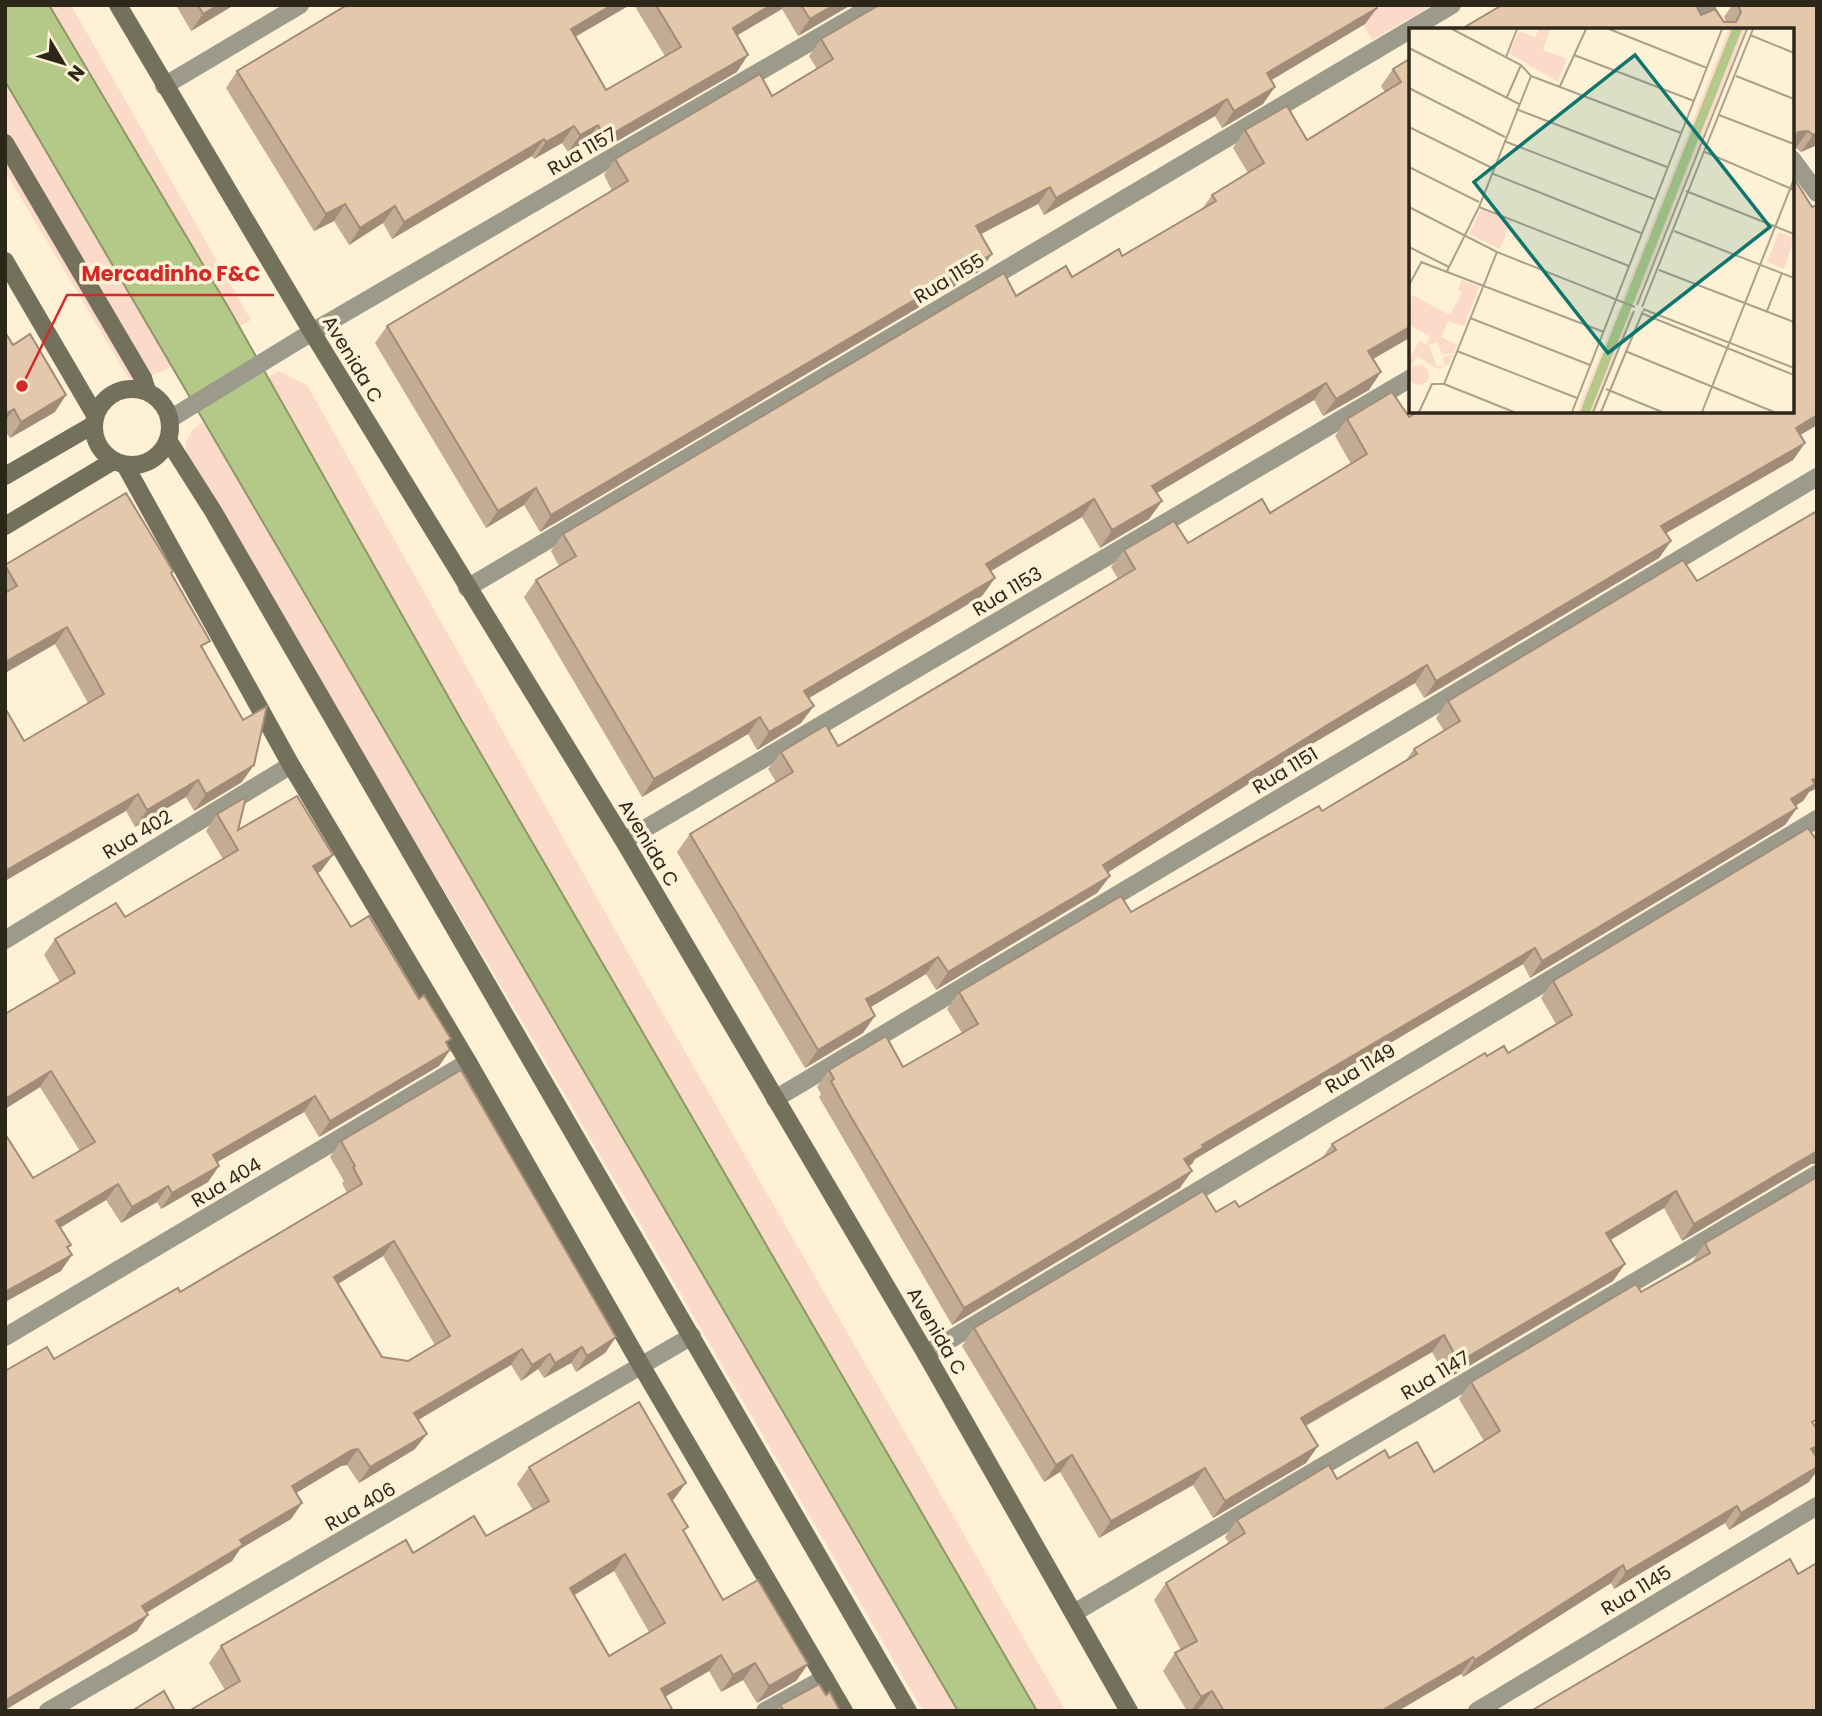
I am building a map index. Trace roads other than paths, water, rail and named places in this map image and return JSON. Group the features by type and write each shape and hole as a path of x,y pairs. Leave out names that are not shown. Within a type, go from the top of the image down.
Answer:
{"street":[{"name":"Avenida C","path":"118,5 312,332 624,841 926,1354 1129,1711"},
{"path":"164,86 300,5"},
{"name":"Rua 1157","path":"170,419 312,332 874,5"},
{"name":"Rua 1155","path":"1413,28 1452,5"},
{"path":"1704,5 1717,28"},
{"name":"Rua 1155","path":"467,588 1409,30"},
{"path":"5,143 143,378 147,391"},
{"path":"1794,162 1816,191"},
{"path":"5,261 94,420 98,445 119,463 291,765 468,1062 642,1367 844,1711"},
{"name":"Rua 1153","path":"624,841 1409,379"},
{"path":"5,476 94,420 106,398 115,392 136,388 147,391 162,402 170,419 168,440 161,452 151,461 138,465 119,463 5,526"},
{"path":"168,440 219,523 908,1711"},
{"name":"Rua 1151","path":"775,1099 1817,477"},
{"name":"Rua 402","path":"5,940 291,765"},
{"name":"Rua 1149","path":"926,1354 1817,819"},
{"name":"Rua 404","path":"5,1337 468,1062"},
{"name":"Rua 1147","path":"1074,1613 1817,1174"},
{"name":"Rua 406","path":"48,1711 692,1336"},
{"name":"Rua 1145","path":"1477,1711 1817,1506"},
{"path":"765,1711 825,1678"}],"place":[{"name":"Mercadinho F&C","path":"22,386"}]}
